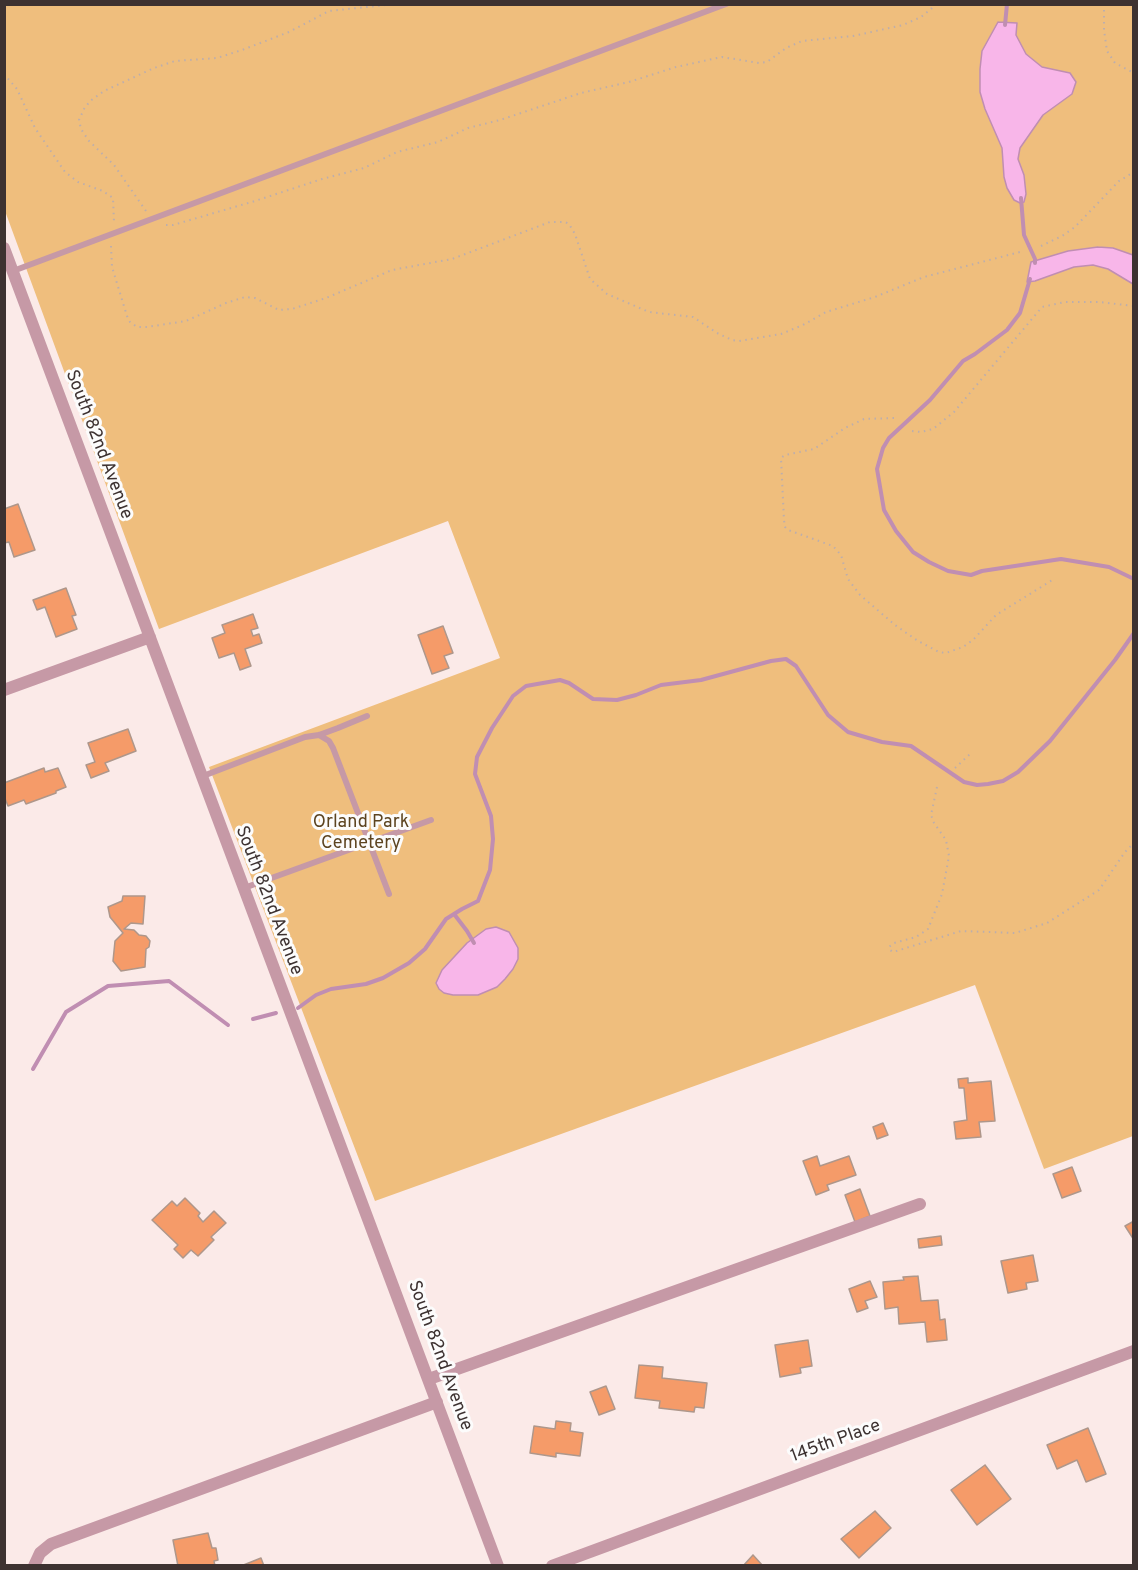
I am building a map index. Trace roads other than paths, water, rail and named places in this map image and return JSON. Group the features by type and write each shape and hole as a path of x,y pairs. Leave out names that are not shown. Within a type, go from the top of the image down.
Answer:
{"street":[{"name":"South 82nd Avenue","path":"4,248 498,1566"},
{"path":"4,690 150,637"},
{"path":"429,1379 920,1204"},
{"name":"145th Place","path":"552,1566 1134,1351"},
{"path":"34,1566 40,1552 51,1544 437,1402"}],"lane":[{"path":"13,271 726,4"},
{"path":"202,776 367,716"},
{"path":"319,735 329,741 333,748 389,894"},
{"path":"244,888 431,820"}],"waterway":[{"path":"1005,25 1007,4"},
{"path":"1021,198 1024,235 1035,263"},
{"path":"1030,279 1020,313 1007,330 963,361 930,400 889,438 883,448 877,469 884,510 896,531 913,552 948,571 971,575 982,571 1061,559 1109,567 1134,579"},
{"path":"298,1008 316,995 331,989 366,984 383,978 409,963 425,949 446,919 478,901 490,870 493,839 491,816 475,774 477,757 492,728 513,696 526,686 560,680 569,683 593,699 617,700 661,685 701,680 786,659 796,666 828,715 848,732 882,742 911,746 964,782 977,785 1003,781 1018,772 1050,741 1134,633"},
{"path":"454,914 474,943"},
{"path":"33,1069 66,1012 108,986 169,981 228,1025"},
{"path":"253,1019 276,1013"}],"park label":[{"name":"Orland Park Cemetery","path":"361,833"}]}
